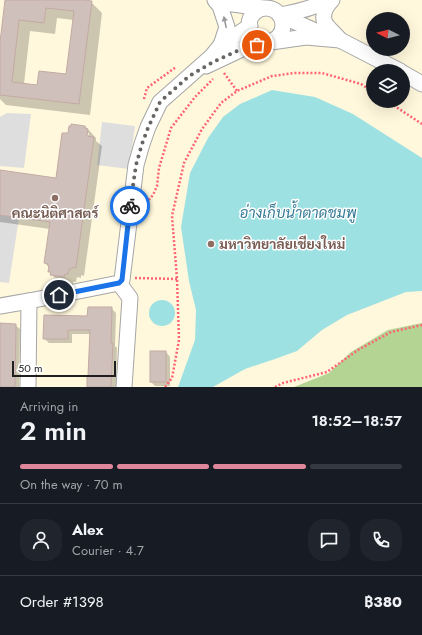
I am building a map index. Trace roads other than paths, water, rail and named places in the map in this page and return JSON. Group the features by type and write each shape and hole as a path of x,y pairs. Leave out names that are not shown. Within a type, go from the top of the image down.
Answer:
{"street":[{"path":"280,15 295,13 320,5 329,0"},
{"path":"332,0 326,5 324,15 325,22 340,40"},
{"path":"219,1 269,8 275,10 283,21 283,27 281,34 271,42 258,40 250,29 252,16 256,11 263,8"},
{"path":"219,1 250,24"},
{"path":"219,1 227,27 221,45"},
{"path":"280,15 322,34 340,40 386,64"},
{"path":"124,387 130,298 121,280 134,176 142,144 160,102 212,56 221,45 250,24"},
{"path":"189,76 215,61 244,48 306,37 340,40"},
{"path":"410,77 422,84"},
{"path":"0,306 29,301 121,280"},
{"path":"28,387 29,301"}],"water":[{"name":"อ่างเก็บน้ำตาดชมพู","path":"272,90 315,97 353,114 422,158 422,291 406,292 347,315 322,330 297,351 245,369 213,387 178,387 195,340 196,310 189,281 181,227 190,173 208,138 223,117 240,104"},
{"path":"162,300 171,304 175,313 171,322 162,326 153,322 149,313 153,304"}],"place":[{"name":"คณะนิติศาสตร์","path":"55,198"},
{"name":"มหาวิทยาลัยเชียงใหม่","path":"211,244"}]}
